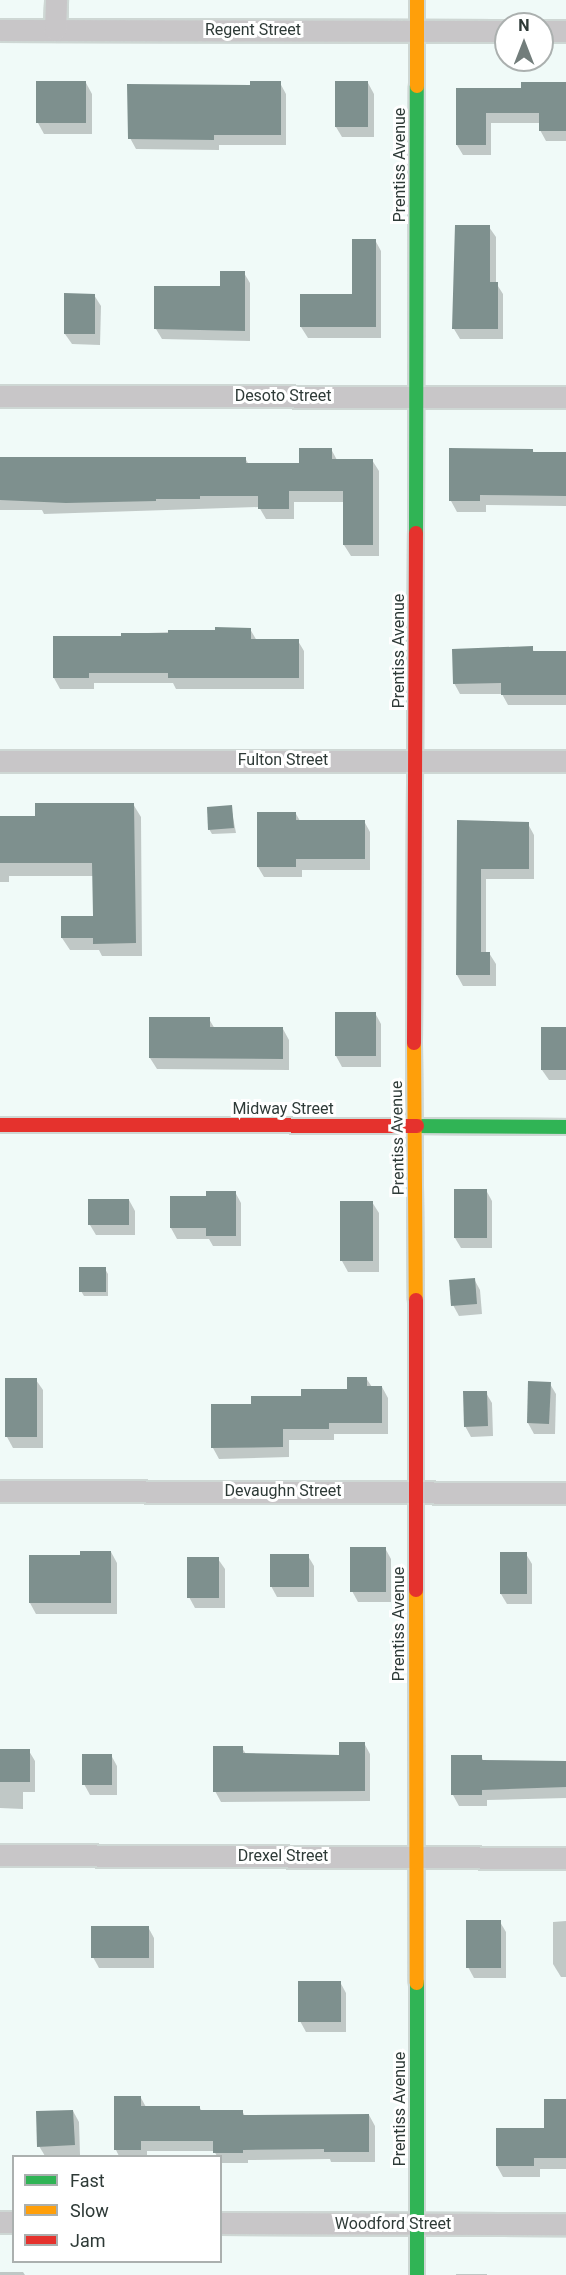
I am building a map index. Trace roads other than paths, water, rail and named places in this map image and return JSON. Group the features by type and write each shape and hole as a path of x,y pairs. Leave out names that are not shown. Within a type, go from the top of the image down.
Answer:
{"street":[{"path":"55,30 56,0"},
{"name":"Prentiss Avenue","path":"417,0 414,1078 416,1126 417,2275"},
{"name":"Regent Street","path":"0,30 494,31"},
{"name":"Desoto Street","path":"0,396 566,397"},
{"name":"Fulton Street","path":"0,761 566,761"},
{"name":"Midway Street","path":"0,1125 566,1127"},
{"name":"Devaughn Street","path":"0,1491 566,1493"},
{"name":"Drexel Street","path":"0,1855 566,1858"},
{"name":"Woodford Street","path":"222,2223 566,2224"}]}
